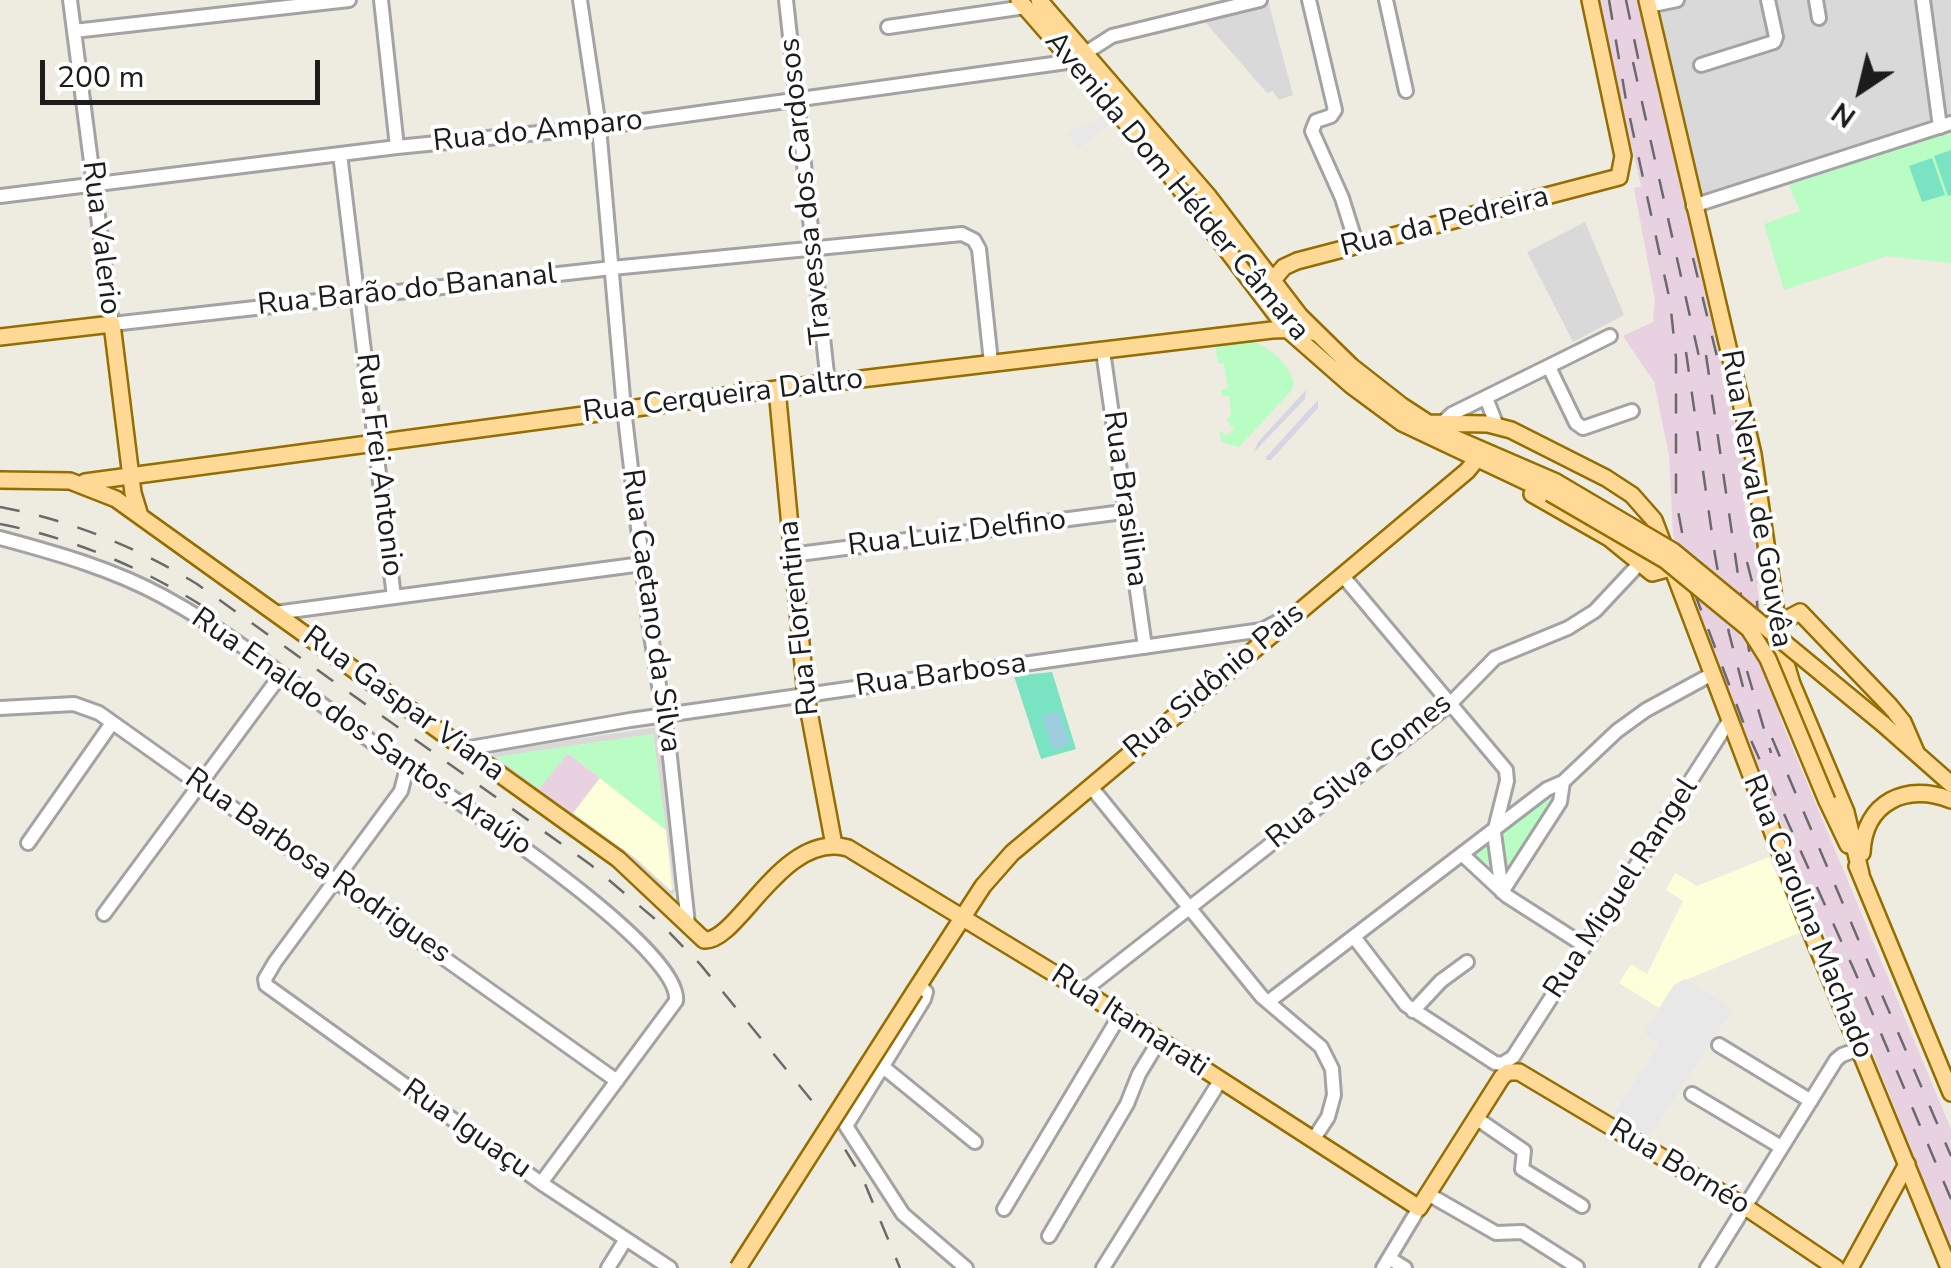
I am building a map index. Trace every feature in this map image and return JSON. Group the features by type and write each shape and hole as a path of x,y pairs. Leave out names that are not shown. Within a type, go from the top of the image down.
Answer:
{"main road":[{"name":"Rua da Pedreira","path":"1272,281 1289,264 1613,180 1621,171 1623,156 1590,0"},
{"name":"Avenida Dom Hélder Câmara","path":"1028,2 1210,196 1272,281 1316,333 1351,366 1434,423 1553,488"},
{"name":"Rua Nerval de Gouvêa","path":"1648,3 1753,454 1778,624 1792,684 1846,812 1861,874"},
{"name":"Avenida Dom Hélder Câmara","path":"1081,57 1287,329 1402,423 1553,488"},
{"path":"1256,333 1263,320 1260,296"},
{"name":"Rua Barão do Bananal","path":"0,337 112,324"},
{"name":"Rua Valerio","path":"112,324 132,476"},
{"name":"Rua Cerqueira Daltro","path":"80,483 991,362 1287,329 1316,333"},
{"name":"Rua Florentina","path":"776,390 806,696 834,845"},
{"path":"1434,423 1497,426 1606,478 1632,495 1654,520 1671,562 1656,574 1640,563"},
{"name":"Avenida Dom Hélder Câmara","path":"1483,461 1515,485 1609,538 1640,563"},
{"name":"Rua Sidônio Pais","path":"738,1268 982,886 1012,853 1296,612 1483,461"},
{"path":"132,476 134,502 140,516"},
{"path":"0,480 80,483"},
{"name":"Rua Gaspar Viana","path":"80,483 110,495 618,859 704,940 715,940 780,872 804,856 834,845"},
{"path":"1553,488 1673,551 1951,784"},
{"path":"1553,488 1665,560 1749,629 1768,659 1951,1093"},
{"name":"Rua Carolina Machado","path":"1671,562 1729,721 1949,1268"},
{"path":"1778,624 1800,612 1890,706 1903,722 1916,752"},
{"path":"1861,874 1864,837 1883,806 1902,795 1920,792 1951,800"},
{"name":"Rua Itamarati","path":"834,845 858,854 963,915 1313,1140 1424,1201"},
{"path":"1424,1201 1499,1080 1516,1065"},
{"name":"Rua Bornéo","path":"1516,1065 1744,1206 1836,1268"},
{"path":"1850,1268 1907,1164"}],"street":[{"name":"Rua Valerio","path":"70,0 112,324"},
{"path":"74,32 349,0"},
{"path":"381,0 397,147"},
{"name":"Rua Caetano da Silva","path":"580,0 599,128 624,409 688,924"},
{"name":"Travessa dos Cardosos","path":"786,0 828,383"},
{"name":"Rua do Amparo","path":"0,196 397,147 599,128 1081,57 1112,36 1260,0"},
{"path":"1309,0 1335,110 1331,116 1316,121 1312,131 1342,198 1356,246"},
{"path":"1386,0 1406,91"},
{"path":"1648,3 1677,0"},
{"path":"1701,65 1774,42 1768,0"},
{"path":"1816,0 1819,18"},
{"path":"1693,206 1946,125 1923,0"},
{"path":"888,27 1028,2"},
{"name":"Rua Frei Antonio","path":"340,154 394,597"},
{"name":"Rua Barão do Bananal","path":"112,324 612,268 967,234 980,256 991,362"},
{"path":"1434,423 1610,336"},
{"name":"Rua Brasilina","path":"1104,351 1145,647"},
{"path":"1548,366 1576,423 1583,428 1632,411"},
{"path":"1486,398 1497,426"},
{"name":"Rua Luiz Delfino","path":"791,556 1124,512"},
{"name":"Rua Enaldo dos Santos Araújo","path":"0,538 104,570 161,595 576,886 653,958 677,995 672,1008 617,1081"},
{"name":"Rua Silva Gomes","path":"1083,991 1450,704 1495,658 1568,628 1595,610 1640,563"},
{"path":"275,613 642,564"},
{"path":"1342,575 1506,770 1507,781 1494,832 1502,892"},
{"name":"Rua Barbosa","path":"464,749 1262,630 1296,612"},
{"path":"1268,1002 1546,790 1563,782 1630,720 1712,674"},
{"path":"104,914 280,676"},
{"name":"Rua Barbosa Rodrigues","path":"0,708 74,704 112,722 617,1081"},
{"name":"Rua Miguel Rangel","path":"1516,1065 1586,946 1729,721"},
{"path":"28,843 112,722"},
{"path":"336,880 398,796 407,768"},
{"path":"1502,892 1560,802 1563,782"},
{"path":"398,796 410,789 435,786"},
{"path":"1091,787 1268,1002 1313,1038 1332,1069 1333,1104 1313,1140"},
{"path":"1464,856 1502,892 1586,946"},
{"name":"Rua Iguaçu","path":"336,880 275,962 266,984 542,1183 670,1268"},
{"path":"1354,937 1413,1011 1495,1063 1516,1065"},
{"path":"1413,1011 1441,981 1467,962"},
{"path":"917,987 926,992 924,999 847,1120 846,1129 894,1204 913,1225 966,1268"},
{"path":"1004,1209 1120,1015"},
{"path":"1049,1236 1160,1041"},
{"path":"1719,1045 1810,1100"},
{"path":"1706,1268 1836,1060 1859,1049"},
{"path":"1495,1063 1499,1080"},
{"path":"882,1066 975,1142"},
{"path":"1103,1268 1220,1080"},
{"path":"542,1183 617,1081"},
{"path":"1692,1094 1782,1147"},
{"path":"1476,1118 1524,1150 1522,1169 1582,1206"},
{"path":"1406,1268 1386,1263 1424,1201 1499,1234 1522,1232 1577,1267"},
{"path":"608,1268 626,1240"}],"shaded area":[{"path":"1598,0 1638,0 1743,459 1745,512 1753,512 1761,582 1757,584 1781,720 1951,1129 1951,1249 1684,580 1673,534 1669,455 1654,382 1623,336 1653,322 1655,300 1634,188 1641,186"},
{"path":"1652,0 1951,0 1951,117 1697,203"},
{"path":"1269,4 1293,95 1279,100 1273,91 1267,93 1205,22"},
{"path":"1110,117 1108,126 1078,149 1067,132"},
{"path":"1585,222 1624,315 1573,342 1527,252"},
{"path":"1306,390 1305,399 1253,453 1259,441"},
{"path":"1318,400 1318,408 1271,460 1266,460 1266,457"},
{"path":"658,727 677,887 672,896 624,855 491,757 495,751","holes":["653,734 674,889 670,891 634,857 496,757"]},
{"path":"567,753 600,778 573,813 539,789"},
{"path":"600,778 666,830 672,891 634,857 573,813"},
{"path":"1769,857 1801,932 1674,985 1659,1008 1619,983 1631,964 1647,974 1683,901 1666,890 1675,873 1697,886"},
{"path":"1685,979 1733,1009 1646,1141 1610,1120 1660,1043 1644,1033 1674,985"}],"green space":[{"path":"1951,131 1951,263 1887,256 1784,290 1764,224 1800,211 1789,185"},
{"path":"1951,150 1951,195 1948,196 1934,156"},
{"path":"1932,158 1945,195 1922,202 1909,166"},
{"path":"1247,340 1276,356 1294,383 1239,447 1221,442 1220,430 1226,436 1234,429 1226,420 1231,415 1229,396 1222,396 1221,390 1228,388 1224,364 1218,363 1215,345"},
{"path":"1052,672 1076,749 1041,759 1014,676"},
{"path":"653,734 666,830 568,753 539,789 496,757"},
{"path":"1553,788 1559,794 1506,879 1498,881 1476,860 1475,854"}],"water":[{"path":"1059,711 1070,744 1053,750 1042,716"}],"railway":[{"path":"1609,0 1626,100 1670,301 1676,358 1676,500 1692,586 1745,727 1951,1199"},
{"path":"1626,0 1641,72"},
{"path":"1633,62 1702,370"},
{"path":"1693,258 1720,369"},
{"path":"1686,352 1715,555 1743,687"},
{"path":"1706,355 1752,671"},
{"path":"0,507 102,536 197,584 591,865 661,924 700,964 826,1118 863,1179 900,1268"},
{"path":"0,524 114,559 218,616"},
{"path":"1747,562 1757,601 1759,646"},
{"path":"1747,671 1771,753"},
{"path":"1772,738 1951,1156"}]}
